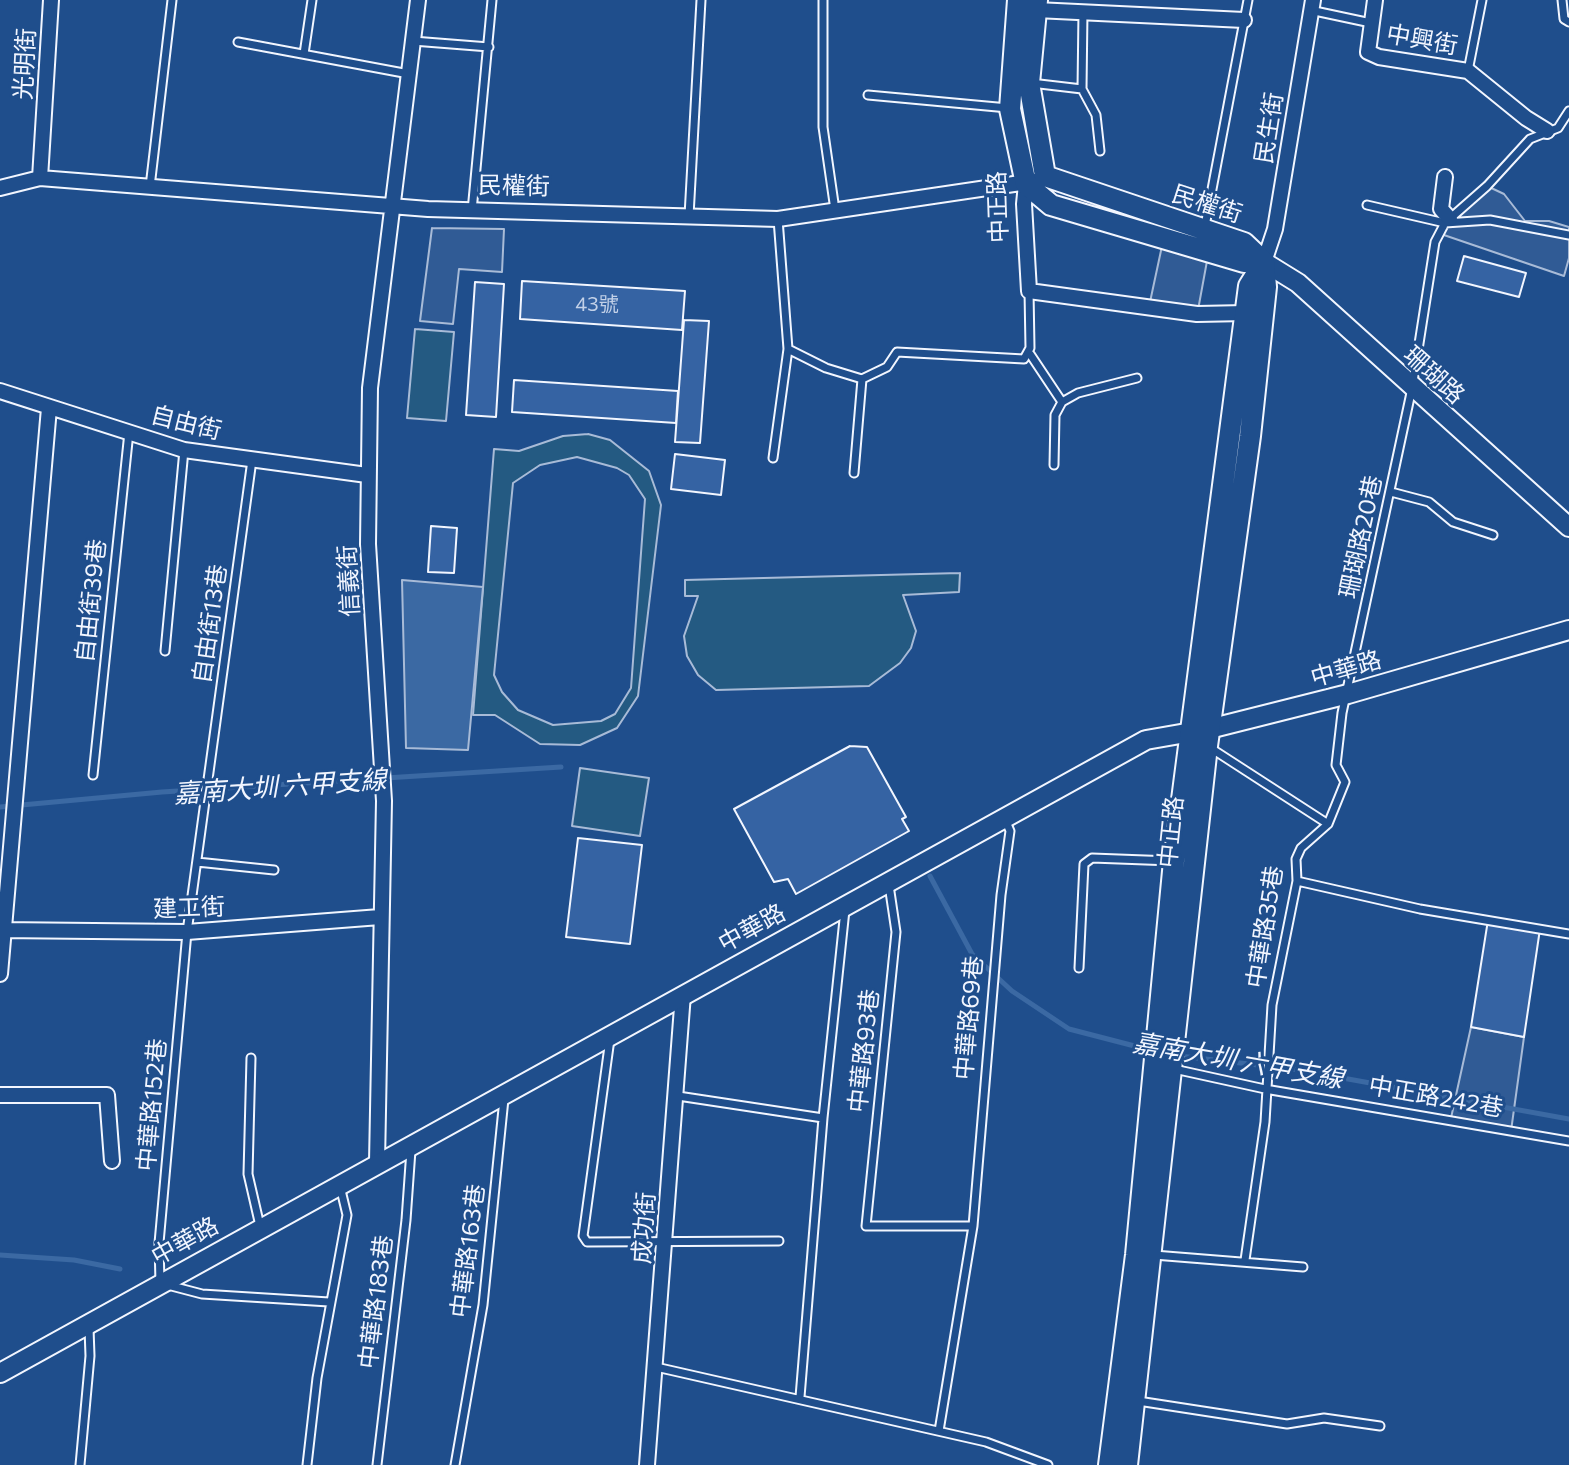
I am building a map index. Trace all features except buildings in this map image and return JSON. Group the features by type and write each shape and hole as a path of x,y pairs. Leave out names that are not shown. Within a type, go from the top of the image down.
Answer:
{"main road":[{"name":"中正路","path":"1030,3 1029,83 1036,180"},
{"name":"中正路","path":"1030,3 1010,109 1036,180"},
{"name":"民權街","path":"1036,180 1051,205 1244,262 1264,262"},
{"name":"民權街","path":"1036,180 1244,243 1264,262"},
{"name":"中正路","path":"1109,1465 1164,1068 1249,286 1264,262"},
{"name":"中正路","path":"1127,1465 1151,1255 1174,861 1202,735 1251,421 1266,287 1264,262"}],"street":[{"name":"光明街","path":"40,178 51,0"},
{"name":"信義街","path":"377,1162 384,801 367,475 370,388 418,0"},
{"name":"中興街","path":"1375,0 1368,52 1379,57 1468,71 1547,131"},
{"path":"1030,3 1083,12 1244,20"},
{"name":"民生街","path":"1264,262 1275,229 1312,5"},
{"path":"1445,177 1441,209 1448,221"},
{"name":"民權街","path":"0,188 40,178 393,207 778,219 1036,180"},
{"name":"中正路","path":"1029,291 1024,204 1036,180"},
{"name":"珊瑚路","path":"1264,262 1298,283 1569,527"},
{"path":"1029,291 1197,314 1246,313"},
{"name":"自由街","path":"0,391 184,450 367,475"},
{"path":"0,974 9,819 16,796 49,408"},
{"name":"中華路","path":"0,1373 260,1226 1146,740 1202,735 1569,630"},
{"name":"建工街","path":"2,930 187,932 380,917"},
{"name":"成功街","path":"647,1465 678,1096 683,994"},
{"path":"0,1095 107,1095 112,1161"}],"lane":[{"path":"150,187 172,0"},
{"path":"304,54 312,0"},
{"path":"472,211 492,0"},
{"path":"689,216 701,0"},
{"path":"823,0 823,127 835,210"},
{"path":"1204,232 1248,0"},
{"path":"1468,71 1482,0"},
{"path":"1562,0 1564,19 1569,22"},
{"path":"1312,5 1371,23"},
{"path":"1083,12 1082,89 1096,115 1100,151"},
{"path":"413,41 489,47"},
{"path":"238,42 409,74"},
{"path":"1029,83 1082,89"},
{"path":"868,95 1010,109"},
{"path":"1448,221 1487,186 1530,139 1558,128 1569,111"},
{"path":"1367,205 1448,221 1490,220 1569,235"},
{"path":"773,458 788,349 778,219"},
{"name":"珊瑚路20巷","path":"1348,694 1412,388 1433,254 1438,233 1448,221"},
{"path":"1029,291 1030,354 1062,402"},
{"path":"788,349 826,368 862,379 887,367 897,352 1024,359 1030,354"},
{"path":"1054,465 1055,415 1062,402 1078,393 1137,378"},
{"path":"854,473 862,379"},
{"name":"自由街39巷","path":"93,775 129,432"},
{"path":"165,651 184,450"},
{"name":"自由街13巷","path":"197,862 252,460"},
{"path":"1391,492 1429,502 1453,522 1493,535"},
{"name":"中華路35巷","path":"1245,1260 1265,1122 1272,1005 1297,881 1296,859 1301,848 1328,824 1345,782 1336,765 1348,694"},
{"path":"1202,735 1328,824"},
{"name":"中華路69巷","path":"939,1431 973,1226 998,927 1010,831 1004,816"},
{"path":"1079,968 1084,864 1092,858 1174,861"},
{"path":"197,862 274,870"},
{"name":"中華路152巷","path":"160,1283 159,1243 187,932 197,862"},
{"name":"中華路93巷","path":"888,880 896,932 866,1226 973,1226"},
{"path":"1297,881 1420,909 1569,934"},
{"path":"800,1397 823,1118 846,903"},
{"path":"610,1035 583,1236 587,1242 779,1241"},
{"path":"251,1058 248,1174 260,1226"},
{"name":"中正路242巷","path":"1164,1068 1265,1089 1569,1141"},
{"name":"中華路163巷","path":"455,1465 483,1305 504,1093"},
{"path":"678,1096 823,1118"},
{"name":"中華路183巷","path":"377,1465 406,1220 411,1143"},
{"path":"307,1465 329,1302 347,1215 340,1183"},
{"path":"1151,1255 1245,1260 1303,1267"},
{"path":"160,1283 202,1294 329,1302"},
{"path":"80,1465 90,1356 89,1323"},
{"path":"656,1367 800,1397 986,1442 1048,1465"},
{"path":"1135,1401 1287,1424 1324,1418 1380,1426"}],"shaded area":[{"path":"1487,186 1504,194 1525,221 1549,221 1569,227 1569,258 1564,276 1438,233"},
{"path":"432,228 504,229 502,272 459,269 453,324 420,321"},
{"path":"1162,246 1207,261 1198,310 1150,302"},
{"path":"415,329 454,332 446,421 407,418"},
{"path":"588,434 610,440 649,471 661,505 638,696 617,728 580,745 540,744 495,715 473,715 494,449 519,451 563,436","holes":["577,457 617,468 629,475 645,499 631,688 615,714 601,721 553,725 518,710 502,692 494,675 513,483 540,465"]},
{"path":"960,573 959,592 903,595 916,631 911,648 900,663 869,686 716,690 698,675 687,656 684,636 698,596 685,596 685,580"},
{"path":"402,580 483,587 468,750 406,748"},
{"path":"580,768 649,778 640,836 572,826"},
{"path":"1471,1027 1524,1037 1511,1131 1451,1118"}],"waterway":[{"name":"嘉南大圳 六甲支線","path":"0,807 162,792 561,767"},
{"name":"嘉南大圳 六甲支線","path":"930,876 972,954 1012,991 1069,1029 1150,1050"},
{"name":"嘉南大圳 六甲支線","path":"1179,1056 1293,1069 1569,1119"},
{"path":"0,1255 74,1260 120,1269"}]}
